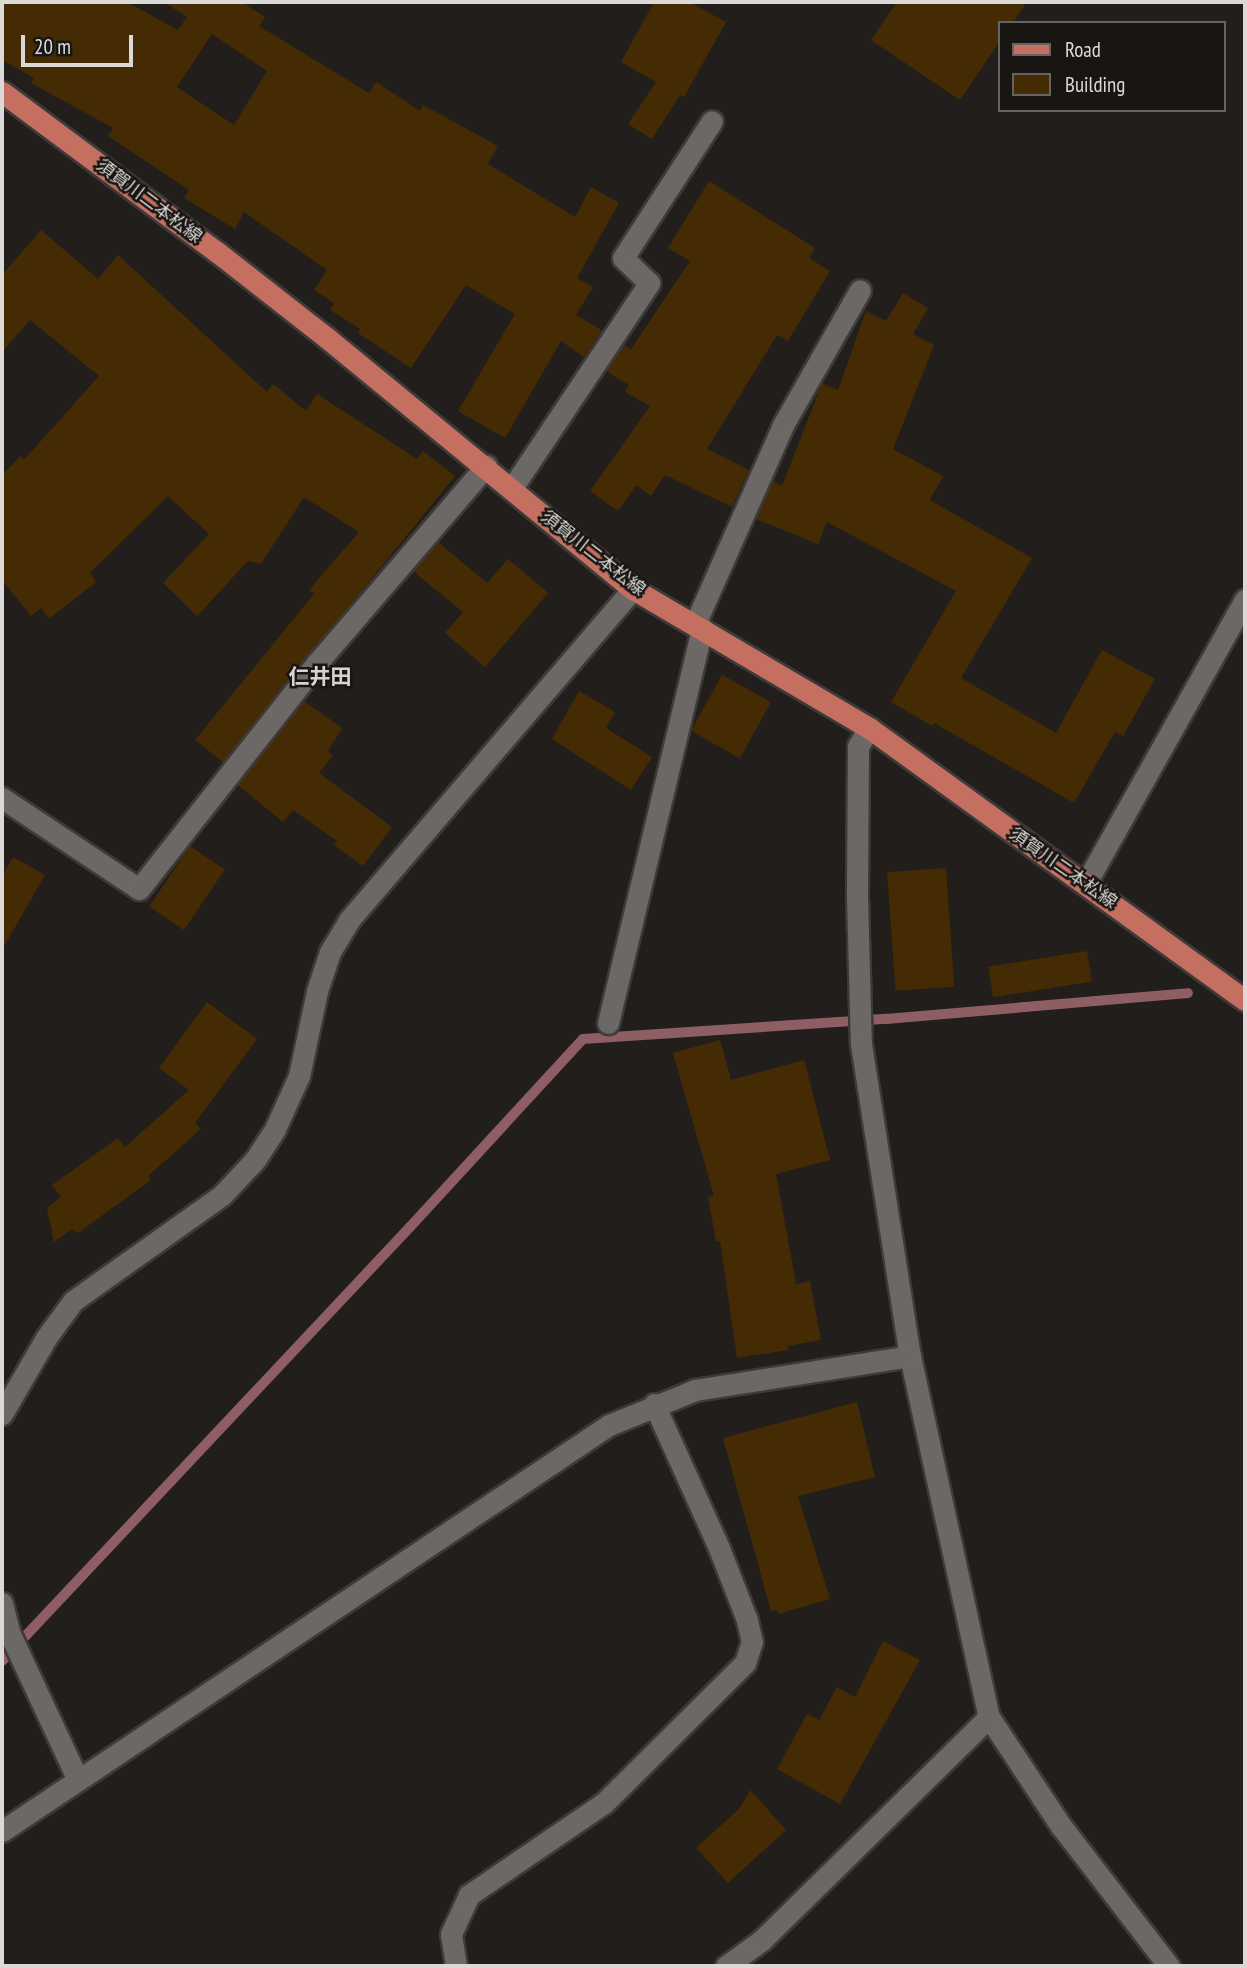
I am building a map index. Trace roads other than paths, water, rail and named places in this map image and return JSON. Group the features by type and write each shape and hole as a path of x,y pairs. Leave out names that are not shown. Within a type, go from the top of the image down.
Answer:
{"main road":[{"name":"須賀川二本松線","path":"2,92 217,251 486,466 634,589 869,728 1245,1000"}],"street":[{"path":"512,488 649,283 623,258 712,121"},
{"path":"608,1023 699,626 783,425 860,290"},
{"path":"2,798 139,889 317,663 486,466"},
{"path":"2,1414 46,1338 73,1301 222,1195 255,1160 275,1129 299,1076 317,990 330,952 349,919 634,589"},
{"path":"1086,883 1245,600"},
{"path":"869,728 858,746 861,1044 910,1356 989,1717 1061,1826 1169,1966"},
{"path":"2,1831 609,1425 654,1404 695,1390 910,1356"},
{"path":"456,1966 451,1934 469,1895 604,1803 745,1663 752,1642 739,1597 654,1404"},
{"path":"2,1603 9,1632 78,1780"},
{"path":"726,1966 762,1940 989,1717"}],"waterway":[{"path":"2,1661 583,1039 886,1019 1188,993"}],"district":[{"name":"仁井田","path":"320,677"}]}
